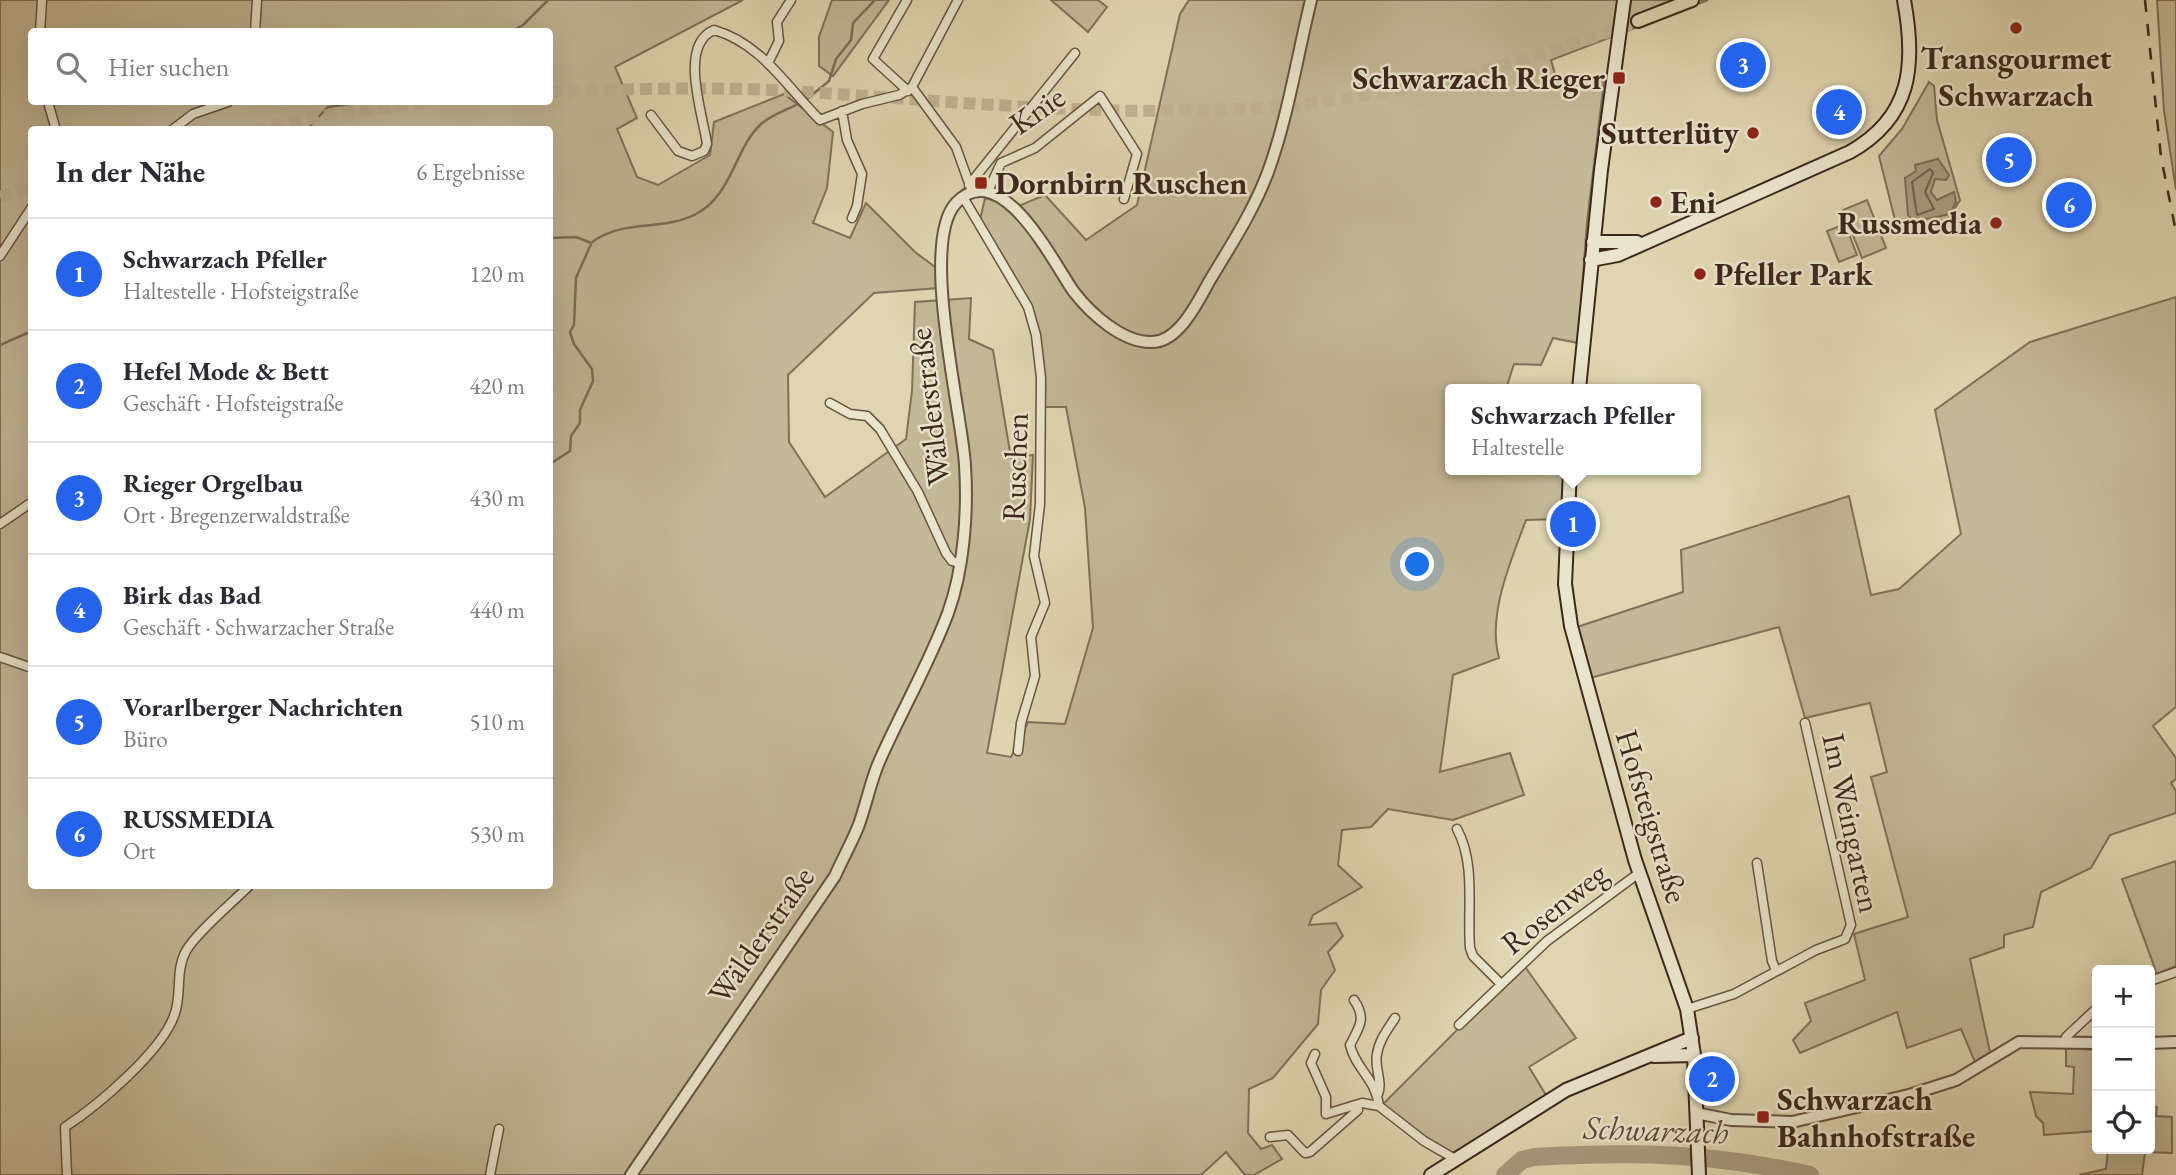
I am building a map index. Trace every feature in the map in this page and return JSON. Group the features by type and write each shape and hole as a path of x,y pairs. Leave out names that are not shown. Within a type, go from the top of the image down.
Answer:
{"main road":[{"path":"1579,384 1593,242 1624,0"},
{"path":"1638,21 1692,0"},
{"path":"1591,260 1618,255 1641,242 1850,152 1884,130 1900,106 1908,78 1909,47 1904,0"},
{"path":"1593,242 1641,242"},
{"name":"Hofsteigstraße","path":"1570,475 1565,574 1569,615 1639,873 1687,1009 1694,1055 1698,1169"},
{"path":"1431,1175 1566,1090 1654,1056 1672,1044 1692,1038"},
{"path":"1654,1056 1694,1055"}],"street":[{"path":"40,28 42,0"},
{"path":"256,28 257,0"},
{"path":"768,63 779,41 777,22 791,0"},
{"path":"907,0 873,58 910,89 956,147 968,192 988,191 1000,196 1049,248 1074,292 1103,321 1140,342 1157,342 1171,336 1188,317 1267,174 1311,0"},
{"path":"651,115 678,151 692,156 704,151 708,144 695,89 698,43 704,34 713,30 726,34 768,63 820,120 910,89 958,0"},
{"name":"Knie","path":"968,192 1075,53"},
{"name":"Knie","path":"988,191 1001,163 1035,148 1100,96 1137,154 1124,198"},
{"path":"49,105 55,126"},
{"path":"178,126 193,114 219,105"},
{"path":"842,111 847,140 862,174 857,206 852,218"},
{"name":"Wälderstraße","path":"631,1175 835,877 858,827 877,766 948,611 959,564 966,498 965,466 943,320 943,261 948,216 968,192"},
{"name":"Ruschen","path":"968,192 1028,307 1036,335 1041,378 1040,503 1034,555 1045,603 1031,637 1035,676 1021,723 1018,751"},
{"path":"0,256 28,213"},
{"path":"830,403 850,414 867,416 880,429 918,492 946,553 952,561 959,564"},
{"path":"0,524 28,505"},
{"path":"0,657 28,667"},
{"name":"Im Weingarten","path":"1687,1009 1734,993 1845,939 1851,925 1805,723"},
{"name":"Rosenweg","path":"1457,829 1465,847 1468,865 1470,948 1473,956 1500,983"},
{"path":"1757,863 1772,961 1776,971"},
{"name":"Rosenweg","path":"1459,1025 1500,983 1578,915 1639,873"},
{"path":"67,1175 65,1127 90,1110 166,1032 178,1002 177,977 186,950 246,889"},
{"path":"2155,979 2176,972"},
{"path":"1354,1000 1362,1010 1363,1022 1350,1045 1352,1054 1368,1074 1378,1094"},
{"path":"2065,1042 2066,1037 2092,1013"},
{"path":"1375,1105 1381,1087 1376,1056 1381,1040 1395,1018"},
{"path":"1696,1113 1739,1121 1792,1122 1930,1089 1969,1073 2019,1042 2092,1043"},
{"path":"2155,1043 2176,1042"},
{"path":"1315,1054 1311,1063 1326,1097 1326,1114 1362,1103 1375,1105 1424,1141 1455,1159"},
{"path":"1270,1137 1288,1135 1305,1153 1310,1152 1354,1112 1375,1105"},
{"path":"490,1175 499,1129"}],"shaded area":[{"path":"0,0 743,0 615,67 637,118 617,129 637,177 658,185 710,155 714,122 784,94 833,132 827,188 813,223 850,238 866,203 915,252 939,270 939,288 874,293 788,375 789,442 825,497 906,439 912,391 915,302 971,298 969,339 993,350 1011,458 1033,455 1030,519 987,753 1011,757 1028,722 1065,724 1093,628 1085,508 1066,407 1045,407 1039,335 980,220 985,198 1016,207 1045,195 1086,240 1137,205 1180,14 1189,0 1708,0 1551,60 1559,88 1604,81 1587,222 1578,343 1553,338 1541,365 1514,364 1508,384 1445,384 1445,475 1565,475 1560,519 1526,520 1514,553 1498,606 1496,641 1499,658 1453,675 1440,772 1510,753 1524,795 1453,820 1388,809 1371,827 1342,830 1338,865 1362,887 1313,915 1309,925 1336,923 1343,936 1328,952 1335,970 1321,990 1318,1024 1273,1078 1249,1089 1248,1133 1261,1149 1272,1145 1282,1159 1254,1175 1245,1175 1226,1152 1201,1175 0,1175"},
{"path":"832,0 889,0 833,76 819,66 819,37"},
{"path":"1051,0 1098,0 1107,7 1088,32"},
{"path":"2157,0 2176,0 2176,190 2164,111"},
{"path":"1929,82 1934,86 1937,120 1960,200 1948,219 1903,231 1896,224 1879,156 1902,129"},
{"path":"1867,200 1886,248 1862,258 1843,210"},
{"path":"1845,224 1857,255 1839,262 1827,231"},
{"path":"2176,297 2176,707 2153,726 2176,758 2176,779 2171,783 2176,791 2176,813 2110,835 2091,868 2041,892 2033,927 2004,935 2004,947 1970,959 1990,1052 1975,1062 1961,1029 1907,1048 1897,1012 1800,1053 1793,1040 1811,1021 1805,1003 1865,980 1854,934 1908,917 1871,777 1887,772 1870,703 1805,718 1779,627 1590,678 1577,627 1683,592 1681,550 1849,496 1871,595 1899,589 1961,534 1935,410 2030,342"},
{"path":"2176,861 2176,966 2157,974 2122,879"},
{"path":"1523,964 1576,1038 1529,1067 1549,1100 1455,1159 1381,1106"},
{"path":"2066,1048 2092,1050 2092,1131 2044,1135 2043,1123 2036,1116 2030,1092 2073,1094 2074,1067 2066,1066"},
{"path":"2155,1107 2156,1116 2172,1117 2172,1153 2155,1152"},
{"path":"2108,1154 2145,1154 2142,1175 2079,1175 2106,1169"}],"water":[{"path":"1938,159 1949,175 1946,180 1935,179 1931,192 1937,200 1954,192 1956,202 1950,214 1913,222 1908,215 1905,178 1916,171 1915,165"}],"waterway":[{"path":"517,28 548,0"},
{"path":"807,99 829,81 836,59 851,40 853,23 875,0"},
{"path":"553,238 576,237 591,243 615,231 669,223 694,215 717,197 751,135 760,125 798,104"},
{"path":"310,126 328,107 342,105"},
{"path":"553,462 570,451 571,436 580,423 580,410 593,381 592,369 574,344 570,332 574,325 576,278 591,244"},
{"path":"0,345 28,333"},
{"name":"Schwarzach","path":"1505,1175 1522,1160 1534,1157 1606,1154 1706,1158 1810,1175"}],"tunnel":[{"path":"553,92 743,89 1119,111 1287,106 1389,91 1490,69 1540,55 1638,21"},
{"path":"274,126 333,114 403,105"},
{"path":"0,197 28,188"}],"railway":[{"path":"2145,0 2161,157 2176,232"}],"place":[{"name":"Transgourmet Schwarzach","path":"2016,28"},
{"name":"Rieger Orgelbau","path":"1743,65"},
{"name":"Schwarzach Rieger","path":"1619,78"},
{"name":"Birk das Bad","path":"1839,112"},
{"name":"Sutterlüty","path":"1753,133"},
{"name":"Vorarlberger Nachrichten","path":"2009,160"},
{"name":"Dornbirn Ruschen","path":"981,183"},
{"name":"Eni","path":"1656,202"},
{"name":"RUSSMEDIA","path":"2069,205"},
{"name":"Russmedia","path":"1996,223"},
{"name":"Pfeller Park","path":"1700,274"},
{"name":"Schwarzach Pfeller","path":"1573,524"},
{"name":"Hefel Mode & Bett","path":"1712,1079"},
{"name":"Schwarzach Bahnhofstraße","path":"1763,1117"}]}
